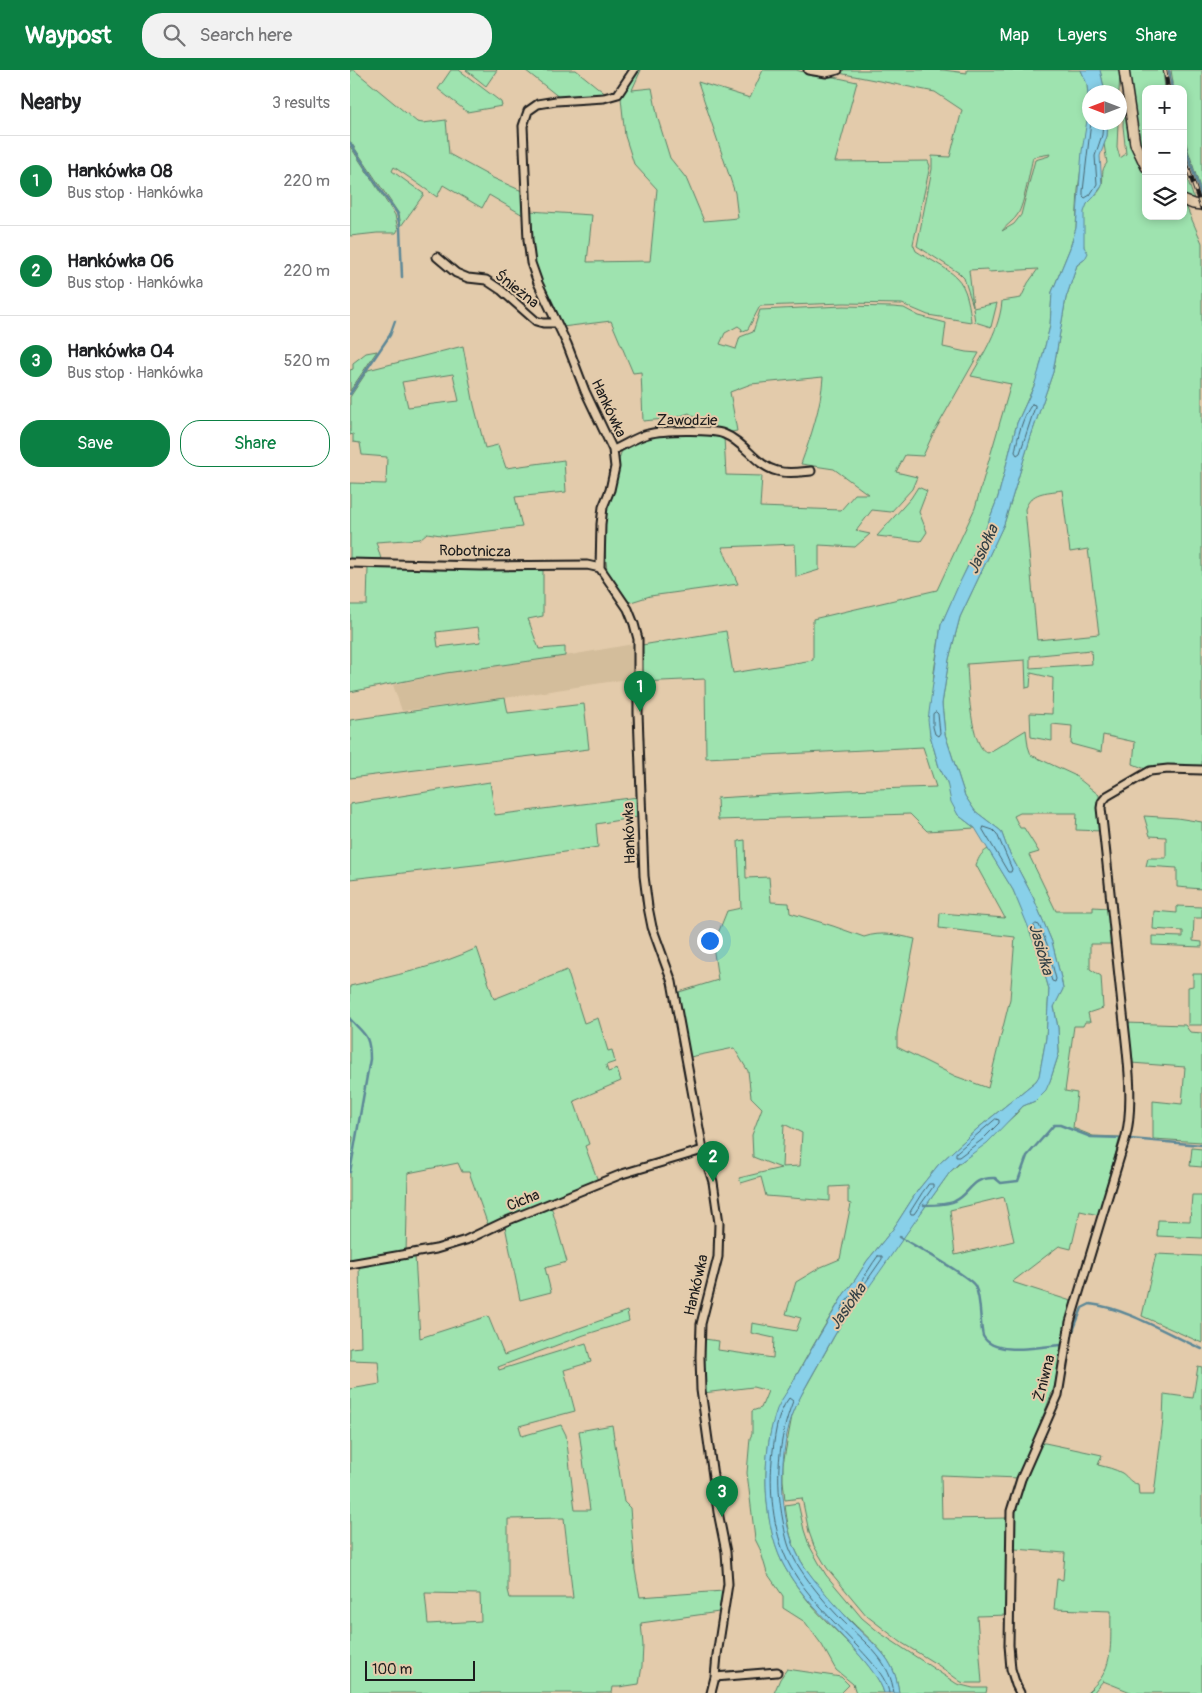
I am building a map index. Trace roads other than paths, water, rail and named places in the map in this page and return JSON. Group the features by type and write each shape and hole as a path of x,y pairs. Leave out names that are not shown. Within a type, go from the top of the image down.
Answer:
{"street":[{"name":"Hankówka","path":"634,70 618,94 604,98 538,104 528,111 523,126 528,240 531,263 538,283 567,344 585,391 614,450 615,467 601,524 600,568 628,609 638,639 638,713 644,876 648,907 652,927 672,982 703,1150 713,1182 719,1238 718,1257 701,1324 701,1390 715,1493 726,1552 728,1584 716,1655 715,1677 710,1693"},
{"path":"808,70 826,73 838,70"},
{"path":"1124,70 1135,144 1142,159"},
{"path":"1187,202 1202,205"},
{"name":"Śnieżna","path":"437,257 456,273 468,278 486,280 494,285 536,321 557,323"},
{"name":"Zawodzie","path":"614,450 646,434 661,431 724,434 742,444 764,466 788,473 811,471"},
{"name":"Robotnicza","path":"350,563 481,566 587,565 600,568"},
{"name":"Żniwna","path":"1020,1693 1012,1669 1009,1645 1011,1511 1021,1479 1058,1395 1070,1322 1126,1136 1129,1100 1126,1044 1100,808 1106,796 1150,771 1168,769 1202,770"},
{"name":"Cicha","path":"350,1264 436,1249 466,1240 504,1222 622,1174 703,1150"},
{"path":"715,1677 777,1672"}],"water":[{"path":"1081,70 1100,70 1103,85 1087,84"},
{"name":"Jasiołka","path":"1085,130 1107,130 1100,156 1102,186 1087,204 1084,212 1084,247 1088,253 1085,259 1077,265 1066,298 1053,372 1004,524 960,617 949,659 942,704 945,734 965,796 975,811 1001,831 1008,850 1033,897 1052,942 1063,989 1054,1007 1058,1028 1059,1053 1046,1090 1035,1101 1023,1106 987,1143 950,1172 840,1326 797,1404 787,1434 784,1453 782,1473 785,1515 797,1553 806,1569 822,1589 888,1660 897,1680 899,1693 884,1693 873,1672 806,1598 782,1562 775,1545 767,1507 766,1466 768,1446 777,1409 812,1348 844,1294 893,1229 918,1190 939,1164 977,1129 1036,1081 1039,1076 1046,1038 1049,989 1037,948 1013,890 975,828 958,815 951,802 947,782 939,767 930,735 928,720 941,625 983,536 998,497 1017,423 1034,386 1039,370 1050,326 1052,292 1076,228"}],"waterway":[{"path":"1169,70 1171,85"},
{"path":"350,143 397,213 400,227 402,277"},
{"path":"1187,152 1202,198"},
{"path":"350,394 390,335 395,321"},
{"path":"350,1019 366,1036 370,1059 350,1172"},
{"path":"924,1205 944,1204 955,1201 980,1180 987,1178 995,1178 1001,1183 1018,1181 1027,1156 1054,1125 1060,1125 1091,1137 1124,1138"},
{"path":"1130,1139 1202,1145"},
{"path":"900,1237 971,1281 979,1297 983,1336 989,1342 997,1346 1019,1349 1061,1345"},
{"path":"1071,1336 1082,1308 1090,1304 1104,1306 1147,1322 1202,1349"}],"railway":[{"path":"1165,70 1167,85"},
{"path":"1187,166 1202,209"}],"place":[{"name":"Hankówka 08","path":"640,712"},
{"name":"Hankówka 06","path":"713,1182"},
{"name":"Hankówka 04","path":"722,1517"}]}
